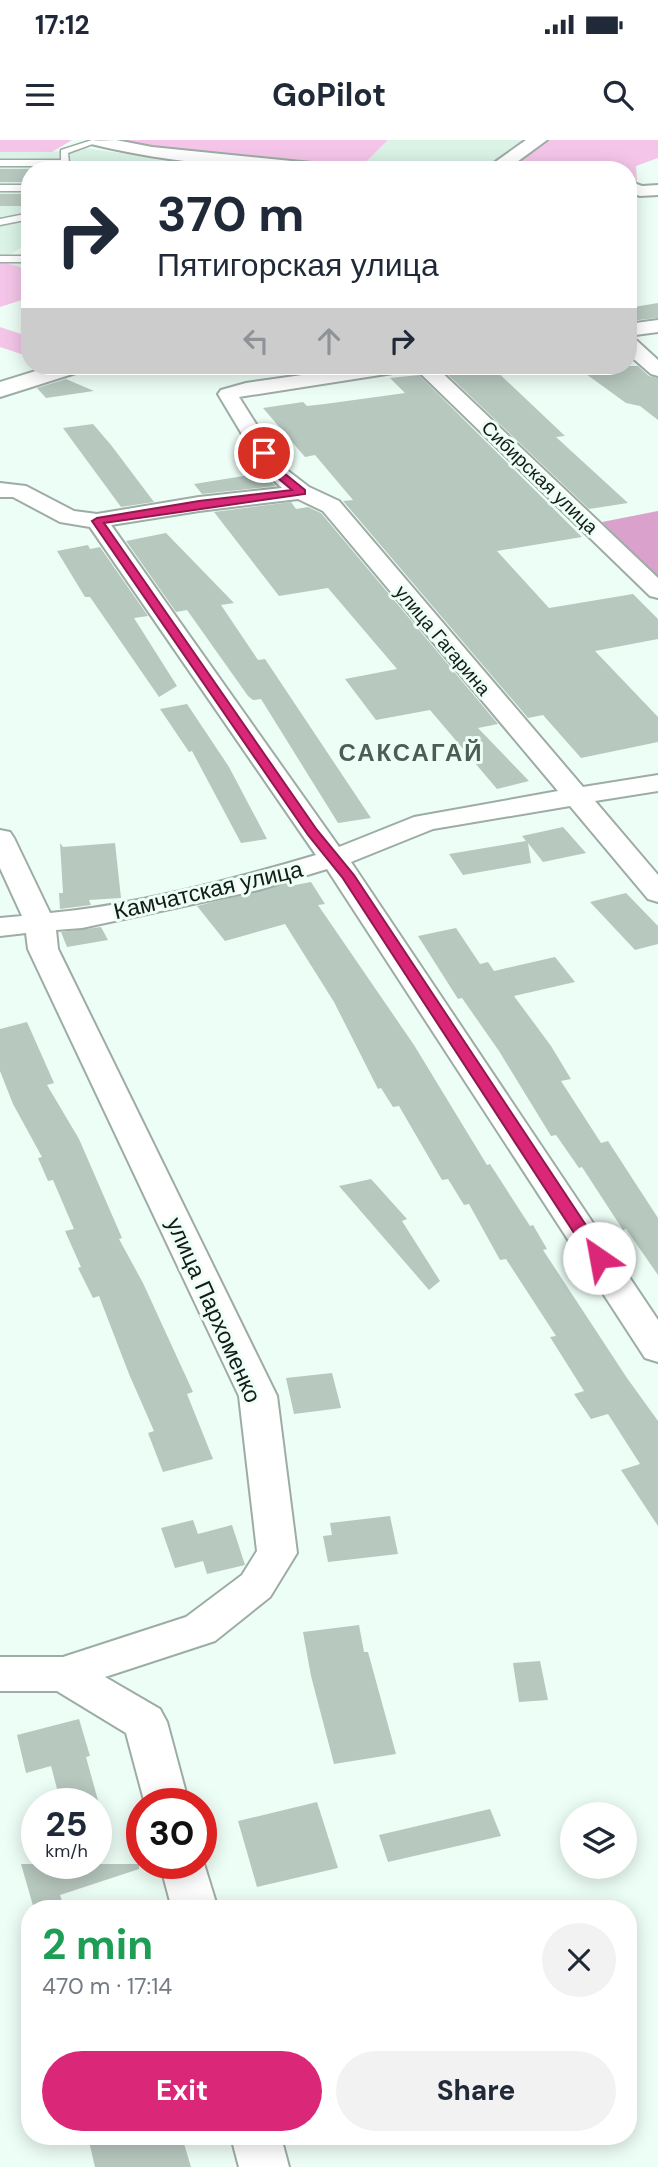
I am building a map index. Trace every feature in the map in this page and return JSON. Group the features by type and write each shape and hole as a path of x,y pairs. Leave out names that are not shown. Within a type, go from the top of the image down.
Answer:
{"street":[{"path":"506,161 538,140"},
{"path":"95,141 152,152 242,161"},
{"path":"637,188 658,190"},
{"path":"637,192 652,209"},
{"path":"637,329 658,326"},
{"path":"637,352 658,370"},
{"path":"0,390 46,375"},
{"name":"улица Гагарина","path":"348,375 228,394 275,471 301,492 331,506 658,894"},
{"name":"Сибирская улица","path":"432,375 658,591"},
{"path":"0,490 18,491 68,517 97,521 199,504 301,492"},
{"path":"97,521 313,833 335,858 658,1349"},
{"name":"Камчатская улица","path":"0,927 82,919 258,881 335,858 437,820 658,783"},
{"name":"улица Пархоменко","path":"0,838 40,923 43,949 258,1396 277,1553 256,1586 200,1629 63,1674"},
{"path":"0,1674 63,1674 145,1722 163,1788"},
{"path":"187,1879 193,1900"},
{"path":"258,2145 264,2167"}],"lane":[{"path":"66,161 64,152 95,141"},
{"path":"0,163 21,164"},
{"path":"0,188 21,188"},
{"path":"0,210 21,210"},
{"path":"0,222 21,218"},
{"path":"0,229 17,219"},
{"path":"0,259 21,259"}],"shaded area":[{"path":"0,140 72,140 52,152 0,152"},
{"path":"103,140 388,140 367,161 289,161 118,144"},
{"path":"388,140 526,141 494,161 367,161"},
{"path":"549,140 658,140 658,158 637,166 637,161 518,161"},
{"path":"84,148 188,161 21,161 21,248 8,256 21,259 21,267 0,261 0,152 76,151"},
{"path":"0,261 21,267 21,300 0,307"},
{"path":"0,327 21,334 21,354 0,347"},
{"path":"658,511 658,580 602,522"}],"building":[{"path":"0,169 21,169 21,182 0,182"},
{"path":"0,194 21,194 21,206 0,206"},
{"path":"658,303 658,318 637,320 637,306"},
{"path":"638,366 649,376 658,378 658,420 640,406 626,403 587,375 637,375"},
{"path":"419,375 582,537 497,551 549,608 633,594 658,619 658,639 595,651 658,717 658,742 581,758 543,715 528,718 343,501 353,500 315,455 305,457 263,408 303,402 307,406 405,393 390,378"},
{"path":"448,375 501,375 565,436 556,437 628,503 589,509"},
{"path":"66,379 94,391 46,398 37,388"},
{"path":"93,424 154,502 121,507 63,428"},
{"path":"262,473 276,486 202,494 194,484"},
{"path":"291,502 296,509 308,507 321,513 498,724 478,728 529,781 497,789 430,710 376,720 345,679 397,669 328,588 279,596 214,512"},
{"path":"166,533 234,603 221,605 258,660 265,659 371,818 338,823 261,699 253,700 248,696 187,610 176,612 126,541"},
{"path":"88,545 90,549 100,547 148,616 134,618 177,686 159,697 90,597 85,597 57,551"},
{"path":"187,704 229,767 267,839 241,843 192,751 189,752 160,709"},
{"path":"563,827 586,853 543,862 528,843 531,863 463,875 449,854 526,841 522,836"},
{"path":"60,843 63,847 115,843 121,898 89,900 91,905 60,909 59,893 63,893"},
{"path":"311,882 325,904 318,905 414,1045 487,1165 490,1164 530,1226 533,1225 547,1249 543,1250 658,1421 658,1526 621,1470 640,1464 608,1414 591,1419 574,1394 584,1391 550,1337 556,1336 506,1259 500,1260 469,1204 464,1205 448,1179 442,1180 399,1106 393,1107 381,1088 378,1089 334,1002 285,924 225,941 197,906 289,883 290,886"},
{"path":"626,893 658,926 658,944 635,950 590,902"},
{"path":"101,927 108,940 67,947 61,932"},
{"path":"456,928 480,964 488,962 494,971 555,957 575,982 514,996 551,1046 571,1079 561,1081 601,1143 608,1141 658,1218 658,1275 626,1229 623,1230 582,1167 579,1168 556,1135 551,1136 499,1051 462,998 458,999 418,936"},
{"path":"27,1022 54,1083 47,1085 79,1139 122,1238 119,1239 143,1283 193,1392 187,1394 213,1459 163,1472 148,1433 154,1431 99,1296 93,1298 78,1268 81,1267 65,1231 74,1229 53,1180 48,1181 38,1158 42,1157 13,1104 0,1071 0,1029"},
{"path":"371,1179 407,1219 402,1221 440,1281 429,1290 339,1186"},
{"path":"332,1373 341,1408 294,1414 286,1378"},
{"path":"390,1516 398,1554 328,1562 323,1536 332,1535 330,1523"},
{"path":"193,1520 198,1534 232,1525 245,1565 207,1574 203,1561 175,1568 161,1528"},
{"path":"359,1625 364,1652 368,1652 396,1754 334,1764 311,1676 303,1632"},
{"path":"540,1661 548,1700 519,1702 513,1663"},
{"path":"79,1719 90,1756 86,1757 95,1788 57,1788 51,1766 26,1773 17,1735"},
{"path":"317,1802 338,1868 257,1887 238,1821"},
{"path":"490,1809 501,1836 388,1862 379,1835"},
{"path":"112,1864 126,1864 126,1873 112,1878"},
{"path":"25,1879 109,1879 60,1895 62,1900 31,1900"},
{"path":"90,2145 184,2145 191,2167 95,2167"}],"district":[{"name":"САКСАГАЙ","path":"411,753"}],"route":[{"path":"264,453 275,471 301,492 199,504 97,521 313,833 347,875 599,1258"}]}
